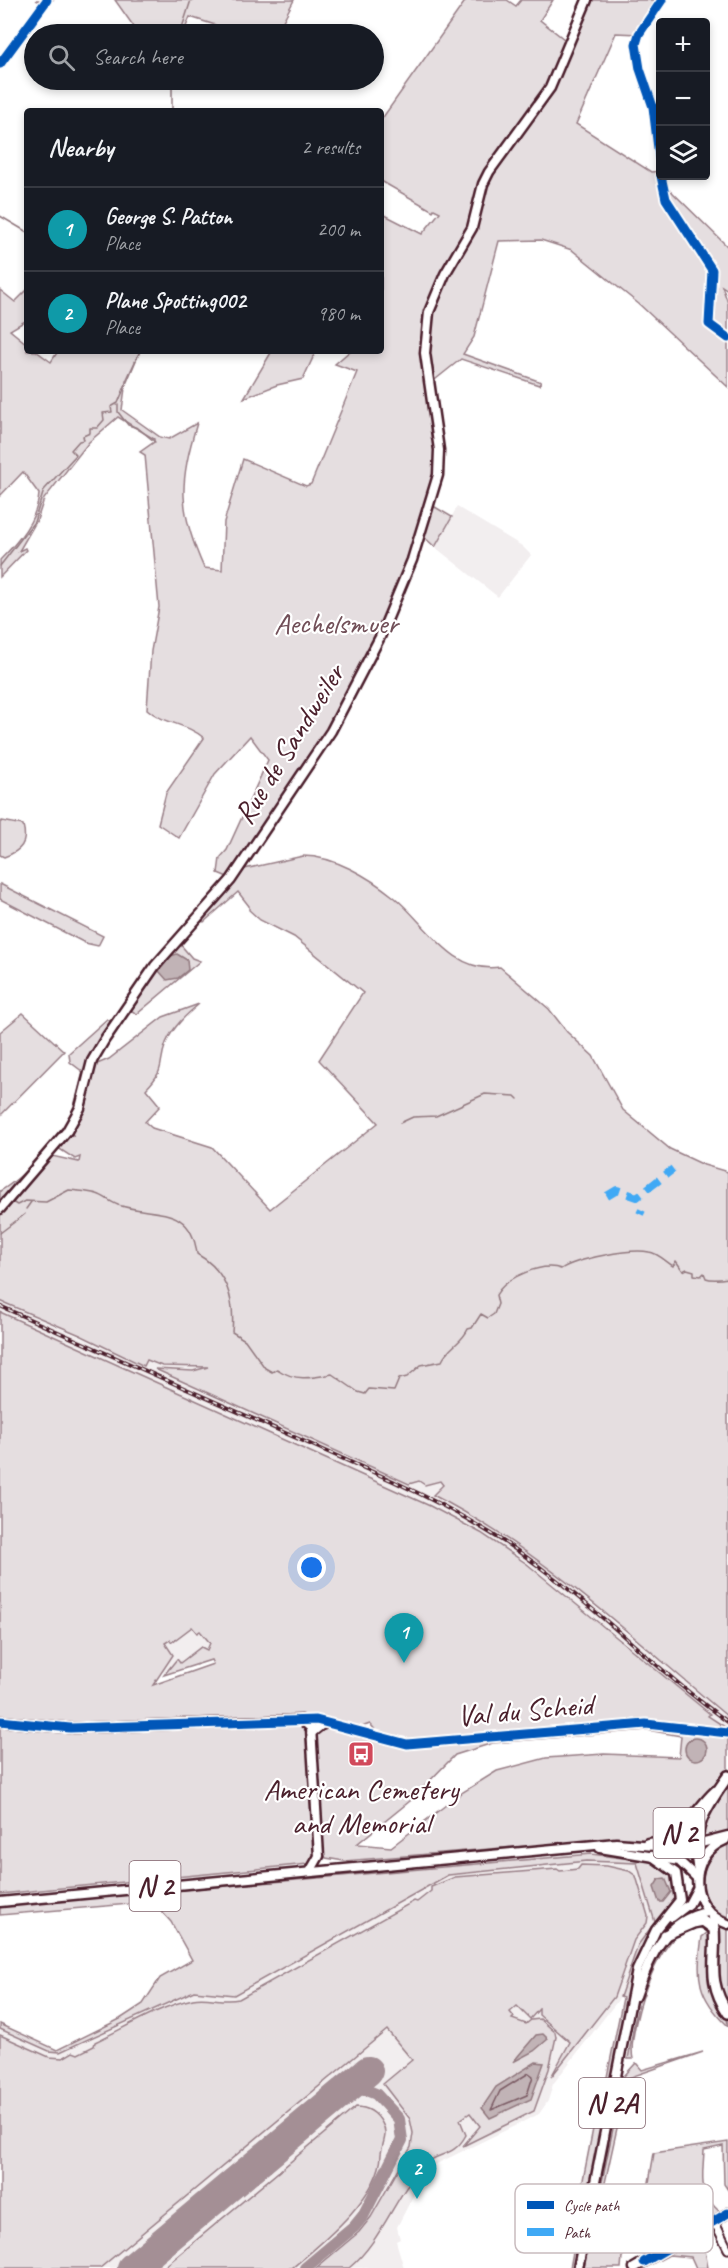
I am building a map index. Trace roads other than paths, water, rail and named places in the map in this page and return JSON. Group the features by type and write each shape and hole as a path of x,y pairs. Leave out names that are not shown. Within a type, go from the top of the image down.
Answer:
{"highway":[{"name":"N 2","path":"697,1873 697,1845 702,1814 725,1780"},
{"path":"710,1914 716,1931 711,1965 713,1979 721,2002 728,2013"},
{"path":"665,1935 693,1923 703,1922 716,1931"}],"main road":[{"name":"Rue de Sandweiler","path":"0,1209 67,1131 80,1108 89,1070 105,1039 154,966 231,880 331,731 380,637 412,560 438,475 439,450 425,353 429,312 445,274 472,228 483,184 489,172 550,88 587,0"},
{"name":"Val du Scheid","path":"0,1721 71,1728 302,1720"},
{"path":"302,1720 308,1723 311,1734 319,1856 311,1870"},
{"name":"N 2","path":"0,1902 311,1870 616,1843 656,1842 671,1838 682,1830 725,1780"},
{"path":"728,1837 709,1850 697,1873 697,1889 710,1914 728,1924"},
{"name":"N 2","path":"616,1843 663,1848 697,1845 728,1837"},
{"name":"N 2","path":"588,1847 679,1861 697,1873"},
{"path":"319,1856 335,1868"},
{"name":"N 2A","path":"595,2184 637,1970 656,1930 677,1906 680,1895 679,1878 673,1868 652,1857"},
{"name":"N 2A","path":"652,1939 688,1904 697,1889"},
{"name":"N 2A","path":"630,2010 644,1974 665,1935 687,1917 710,1914"},
{"path":"714,2221 728,2213"},
{"name":"N 2A","path":"578,2268 581,2253"},
{"path":"634,2268 660,2253"}],"street":[{"name":"Val du Scheid","path":"302,1720 329,1723 407,1744 646,1724 728,1733"},
{"path":"311,1734 321,1725 329,1723"},
{"path":"714,2221 728,2249"}],"water":[{"path":"177,954 187,960 188,970 178,978 167,980 159,971 171,956"},
{"path":"696,1738 706,1745 707,1749 700,1759 696,1760 686,1753 685,1749 692,1739"},
{"path":"665,1878 671,1892 663,1902 659,1902 654,1887 659,1879"},
{"path":"543,2034 548,2039 534,2051 513,2062 536,2035"},
{"path":"536,2062 544,2063 531,2099 490,2118 482,2108 496,2087"}],"waterway":[{"path":"183,24 191,0"},
{"path":"172,90 172,108"},
{"path":"0,216 24,230"},
{"path":"0,566 34,522 44,490 76,455 71,450 79,441 84,440 83,436 90,433 90,428 97,428 104,420 103,413 112,412 111,407 118,403 139,354"},
{"path":"118,405 118,412 128,425 138,428 155,442"},
{"path":"400,1123 413,1117 436,1116 485,1094 515,1096 518,1099"},
{"path":"12,1202 17,1205 25,1201 46,1202 69,1190 95,1193 118,1205 157,1212 179,1219 193,1238 197,1254 216,1269 227,1288 232,1309 232,1332 245,1340 265,1368 272,1372 277,1369 297,1377 311,1378 332,1374 358,1392 365,1394 369,1389 394,1391 399,1379 407,1377 421,1365 442,1361 468,1329 472,1328 481,1314 488,1318 494,1314 498,1304 496,1295 501,1288 516,1277 535,1269 553,1267 561,1269 591,1258 641,1251 655,1254 673,1266 676,1261 683,1271 687,1269 694,1271 694,1275 701,1276 704,1273 708,1279 728,1278"},
{"path":"26,1209 31,1202"},
{"path":"0,1233 25,1214"}],"railway":[{"path":"0,1306 393,1481 474,1523 549,1574 682,1687 728,1722"}],"place":[{"name":"George S. Patton","path":"404,1663"},
{"name":"American Cemetery and Memorial","path":"361,1754"},
{"name":"Plane Spotting002","path":"417,2199"}],"park label":[{"name":"Aechelsmuer","path":"336,623"}]}
